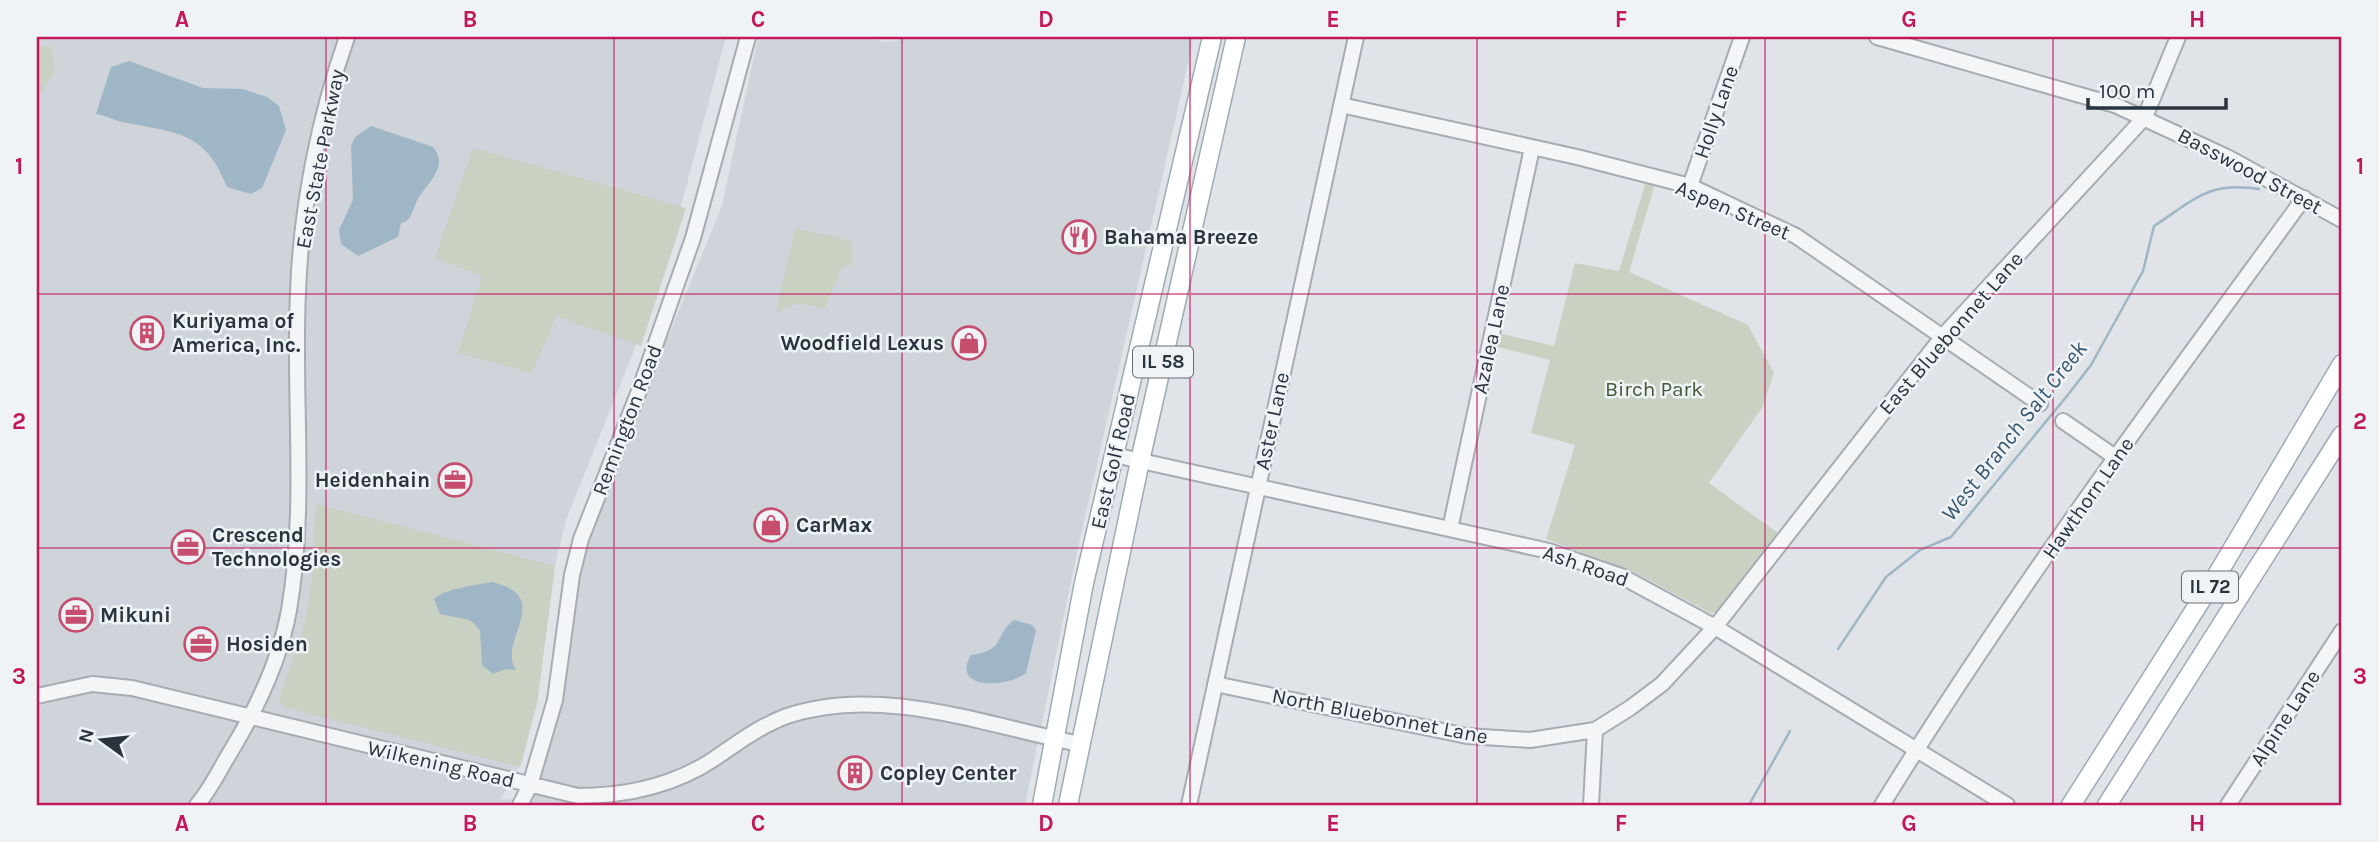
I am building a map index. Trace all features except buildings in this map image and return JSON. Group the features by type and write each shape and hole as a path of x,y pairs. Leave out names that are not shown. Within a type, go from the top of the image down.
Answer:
{"main road":[{"name":"East Golf Road","path":"1042,805 1084,583 1212,37"},
{"name":"East Golf Road","path":"1068,805 1140,461 1236,37"},
{"name":"IL 72","path":"2071,805 2217,575 2342,363"},
{"name":"IL 72","path":"2107,805 2342,435"}],"street":[{"name":"East State Parkway","path":"197,805 251,718 275,664 289,610 300,498 295,372 300,255 326,107 347,37"},
{"name":"Remington Road","path":"520,805 530,785 555,699 572,575 581,539 639,391 693,238 748,37"},
{"name":"Aster Lane","path":"1189,805 1356,37"},
{"name":"Holly Lane","path":"1690,186 1742,37"},
{"name":"Basswood Street","path":"1877,37 2115,104 2304,198 2342,220"},
{"name":"East Bluebonnet Lane","path":"1715,627 1943,336 2145,117 2178,37"},
{"name":"Aspen Street","path":"1341,105 1690,186 1796,236 2040,404"},
{"name":"Azalea Lane","path":"1450,529 1532,148"},
{"name":"Hawthorn Lane","path":"1882,805 1917,748 2115,457 2304,198"},
{"path":"2063,421 2115,457"},
{"name":"Ash Road","path":"1114,455 1256,489 1549,551 1621,576 1715,627 2007,805"},
{"name":"North Bluebonnet Lane","path":"1215,684 1467,736 1530,740 1595,730 1662,684 1715,627"},
{"name":"Alpine Lane","path":"2228,805 2342,631"},
{"name":"Wilkening Road","path":"37,696 92,684 132,688 578,796 639,792 712,761 744,737 786,716 828,707 877,705 927,711 1080,744"},
{"path":"1591,805 1595,730"}],"shaded area":[{"path":"37,37 726,37 684,195 635,348 566,520 555,566 537,703 522,761 501,799 533,801 560,699 580,563 597,509 722,206 758,37 860,37 886,42 898,41 900,37 1194,37 1078,548 1025,805 37,805"}],"green space":[{"path":"37,46 51,46 55,71 37,99"},
{"path":"473,148 686,208 641,346 556,316 532,373 458,353 482,276 435,258"},
{"name":"Birch Park","path":"1646,181 1655,184 1629,272 1748,325 1774,373 1762,408 1709,483 1782,536 1723,612 1710,613 1632,571 1546,539 1575,445 1531,433 1550,360 1494,346 1498,333 1554,346 1575,263 1619,271"},
{"path":"795,228 852,241 852,264 841,269 824,310 799,304 776,313"},
{"path":"316,504 555,566 537,703 520,767 283,707 279,699 305,622 312,579"}],"water":[{"path":"129,61 203,88 243,89 267,97 279,106 286,130 262,188 251,194 227,187 209,154 186,137 96,114 111,67"},
{"path":"371,126 433,147 439,160 436,173 419,197 410,216 401,223 398,237 358,256 341,244 339,230 353,200 351,146 355,137"},
{"path":"492,582 511,589 520,598 522,609 513,646 512,659 516,670 506,669 493,674 482,665 480,630 470,620 440,614 434,599 452,590"},
{"path":"1014,620 1032,625 1036,630 1026,673 995,683 974,680 968,675 967,666 971,655 995,646 1007,626"}],"waterway":[{"name":"West Branch Salt Creek","path":"1838,649 1886,577 1920,550 1951,537 2091,365 2143,271 2154,226 2191,201 2214,190 2241,187 2259,189"},
{"name":"West Branch Salt Creek","path":"1749,805 1790,731"}],"place":[{"name":"Bahama Breeze","path":"1079,237"},
{"name":"Kuriyama of America, Inc.","path":"147,333"},
{"name":"Woodfield Lexus","path":"969,343"},
{"name":"Heidenhain","path":"455,480"},
{"name":"CarMax","path":"771,525"},
{"name":"Crescend Technologies","path":"188,547"},
{"name":"Mikuni","path":"76,615"},
{"name":"Hosiden","path":"201,644"},
{"name":"Copley Center","path":"855,773"}]}
